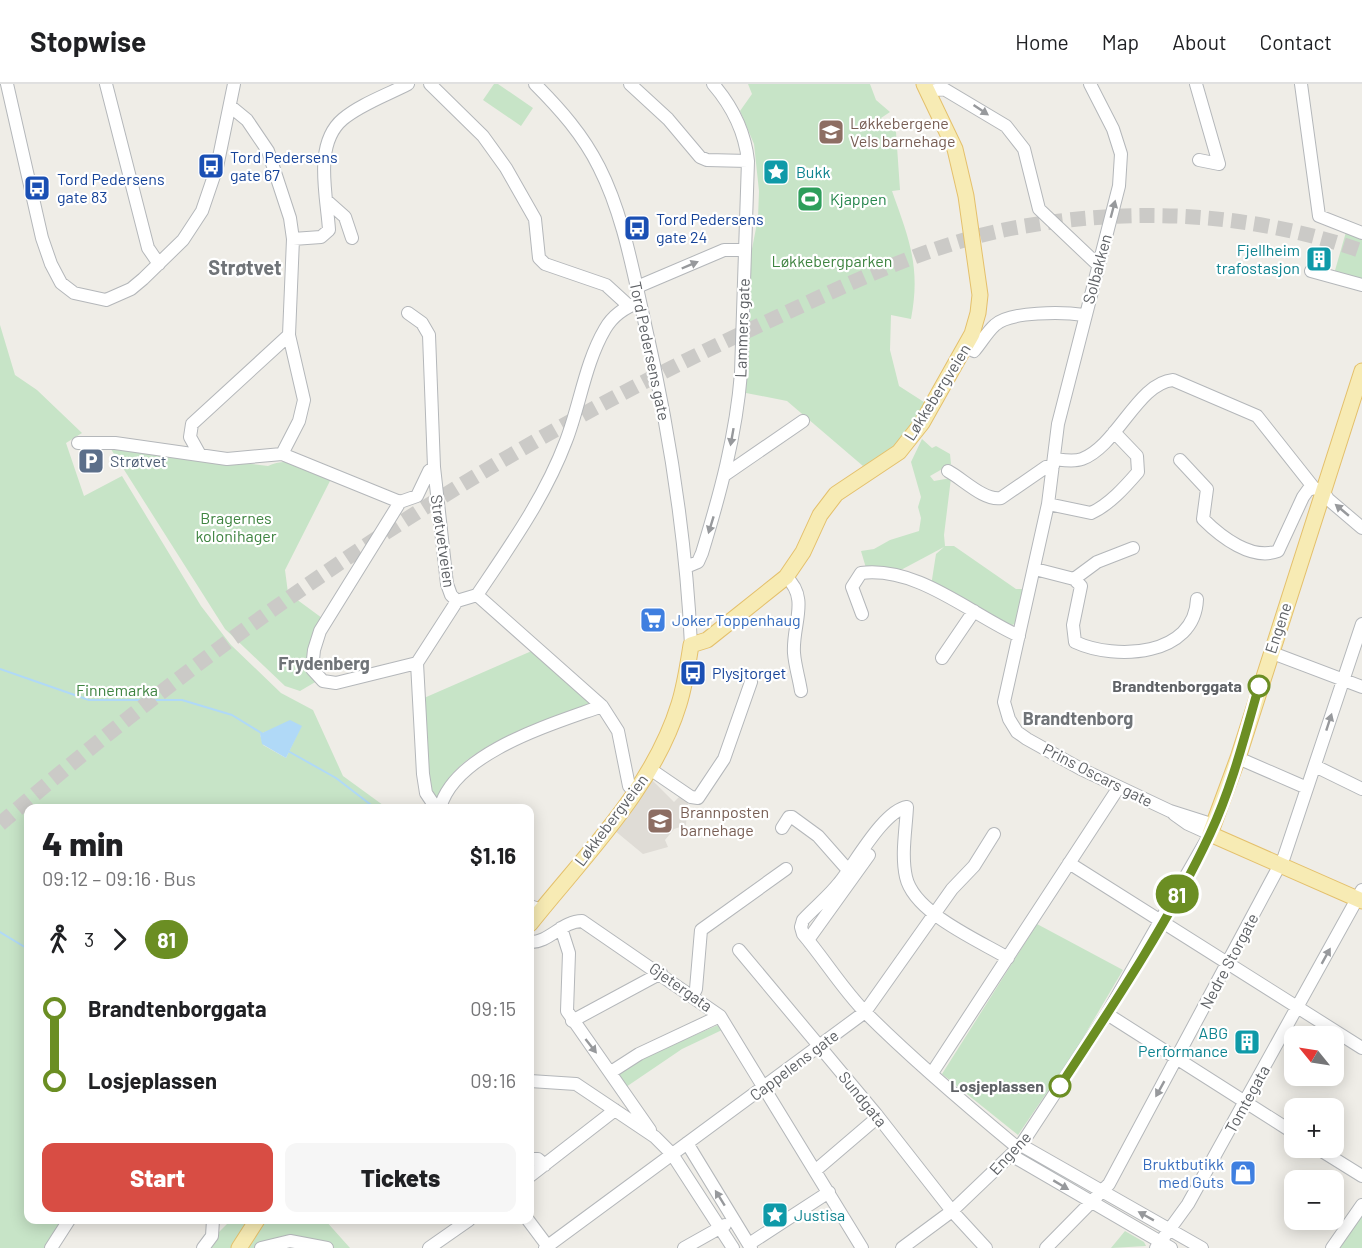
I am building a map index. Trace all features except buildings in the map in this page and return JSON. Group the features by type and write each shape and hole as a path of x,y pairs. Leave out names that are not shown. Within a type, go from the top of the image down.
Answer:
{"main road":[{"name":"Løkkebergveien","path":"535,908 553,895 635,793 650,769 680,703 691,645 707,640 786,577 803,552 820,515 836,494 898,452 922,423 966,347 978,313 977,266 955,149 926,88"},
{"name":"Engene","path":"1212,830 1238,758 1318,490 1362,374"},
{"name":"Prins Oscars gate","path":"1212,830 1361,894"},
{"path":"242,1243 254,1224"}],"street":[{"path":"7,84 42,238 61,283 74,292 106,300 131,289 159,264 183,240 202,211 217,167 234,84"},
{"path":"106,84 148,248 159,264"},
{"path":"293,239 326,234 329,230 324,165 326,151 339,123 351,114 408,84"},
{"path":"430,84 483,136 506,168 536,219 539,258 545,264 606,285 635,304"},
{"name":"Tord Pedersens gate","path":"535,84 561,109 599,166 612,195 637,287 635,304 660,391 686,567 691,645"},
{"path":"630,84 668,118 700,157 707,160 748,161"},
{"name":"Lammers gate","path":"686,567 698,562 702,553 726,474 739,399 748,161 745,141 736,120 713,84"},
{"name":"Solbakken","path":"1054,462 1058,424 1084,315 1119,186 1121,154 1113,129 1090,84"},
{"path":"1196,84 1220,164 1199,160"},
{"path":"1300,84 1319,216 1362,233"},
{"path":"926,88 944,89 1006,126 1024,149 1039,209 1098,266"},
{"path":"230,106 247,120 268,151 290,218 293,239 289,335 304,400 299,421 282,454"},
{"path":"327,201 345,217 352,238"},
{"path":"637,287 724,250 744,250"},
{"path":"1311,271 1362,285"},
{"path":"477,595 553,472 567,439 598,343 606,327 620,311 635,304"},
{"name":"Strøtvetveien","path":"408,313 422,323 429,335 434,467 447,584 451,595 457,601 477,595 602,706 618,731 629,786 635,793"},
{"path":"966,347 974,351 996,324 1006,318 1070,313 1084,315"},
{"path":"200,455 190,436 192,424 289,335"},
{"path":"948,471 967,482 986,498 993,500 1001,498 1054,462 1082,460 1095,452 1149,392 1164,381 1173,380 1257,416 1318,490 1362,528"},
{"path":"726,474 803,421"},
{"path":"1048,504 1091,513 1108,502 1138,472 1137,456 1114,432"},
{"path":"78,443 115,443 243,459 282,454 400,502"},
{"path":"1180,460 1207,489 1203,519 1220,536 1260,554 1278,551 1303,497 1308,490 1318,490"},
{"name":"Prins Oscars gate","path":"1054,462 1035,569 1004,702 1009,719 1017,732 1064,760 1170,811 1188,824 1212,830"},
{"path":"417,663 336,683 323,681 312,669 314,650 320,631 400,502 417,496 429,471 434,467"},
{"path":"1074,579 1097,562 1133,548"},
{"path":"1035,569 1074,579 1081,586 1073,625 1075,642 1107,651 1150,650 1168,644 1188,630 1197,613 1197,599"},
{"path":"862,614 852,587 861,573 869,572 900,577 916,583 1019,636"},
{"path":"786,577 795,585 799,594 794,652 801,691"},
{"path":"435,804 426,793 423,774 417,663 457,601"},
{"path":"942,658 974,611"},
{"name":"Nedre Storgate","path":"1046,1248 1108,1184 1282,861 1362,624"},
{"path":"1270,652 1362,687"},
{"path":"650,769 691,797 698,798 724,759 751,682"},
{"path":"441,804 464,772 497,749 551,724 602,706"},
{"path":"1238,758 1307,788"},
{"path":"1315,766 1362,789"},
{"path":"932,1073 1119,787"},
{"path":"1008,958 935,914 915,898 906,877 907,807 895,812 839,884 803,920 801,927 808,940 865,1012 932,1073 942,1085 1016,1149 1092,1203 1162,1246"},
{"path":"808,940 891,823 895,812"},
{"path":"782,828 792,817 818,836 848,870"},
{"name":"Engene","path":"902,1248 952,1211 1016,1149 1107,1014 1212,830"},
{"name":"Cappelens gate","path":"547,1247 865,1012 935,914 974,866 994,834"},
{"path":"1069,863 1362,1048"},
{"path":"693,995 696,989 701,930 786,869"},
{"name":"Tomtegata","path":"1162,1246 1246,1102 1361,894"},
{"name":"Gjetergata","path":"534,942 576,921 582,921 693,995 720,1016 765,1086 862,1248"},
{"path":"561,928 568,952 566,1001 572,1021 611,1072 655,1137"},
{"name":"Sundgata","path":"739,950 878,1117 952,1211 986,1248"},
{"path":"572,1021 661,974"},
{"path":"1107,1014 1284,1127"},
{"path":"611,1072 639,1054 720,1016"},
{"path":"534,1081 576,1084 655,1137 672,1154 733,1248"},
{"path":"534,1173 612,1108 624,1091"},
{"path":"816,1170 878,1117"},
{"path":"687,1143 750,1246 829,1192"},
{"path":"1016,1149 1101,1192 1202,1248"},
{"path":"1333,1158 1362,1176"},
{"path":"534,1159 545,1164"},
{"path":"1332,1248 1362,1205"},
{"path":"684,1248 734,1220"},
{"path":"51,1248 66,1224"},
{"path":"203,1248 212,1236 213,1224"},
{"path":"429,1248 463,1224"},
{"path":"531,1224 547,1247"},
{"path":"242,1243 262,1247 290,1241 327,1248"}],"shaded area":[{"path":"651,779 674,802 681,795 688,801 686,825 674,829 665,840 668,847 643,854 614,830"}],"green space":[{"path":"494,84 498,84 533,108 521,126 483,100"},
{"name":"Løkkebergparken","path":"748,84 870,84 876,100 890,112 881,118 896,132 900,190 892,191 912,253 915,284 911,319 891,315 890,350 899,386 927,404 900,440 884,454 863,466 787,401 746,393 751,254 758,218 759,191 754,144 740,111 752,94"},
{"path":"1346,232 1362,237 1362,282 1334,274"},
{"name":"Finnemarka","path":"0,325 15,375 37,390 82,433 66,443 84,496 122,476 201,606 231,645 281,693 313,710 343,776 382,804 24,804 24,1224 60,1224 45,1248 0,1248","holes":["288,723 301,726 286,758 263,745 260,734"]},
{"path":"922,439 932,448 936,446 950,454 951,464 930,476 934,481 951,478 944,535 945,546 954,546 1016,589 1027,589 1018,623 1009,626 931,586 936,554 944,547 899,571 866,568 861,551 874,549 890,540 919,531 921,518 918,507 921,497 911,462"},
{"name":"Bragernes kolonihager","path":"109,446 268,466 284,462 292,463 331,479 285,570 288,593 322,618 304,665 317,681 300,691 285,686 225,629"},
{"path":"534,650 593,702 520,730 484,748 456,770 436,802 427,781 425,767 424,698"},
{"path":"1037,924 1123,970 1077,1048 1018,1135 942,1074"},
{"path":"718,1025 722,1030 682,1049 626,1087 618,1073 640,1059"},
{"path":"1362,1213 1362,1248 1339,1248"},
{"path":"227,1224 329,1224 350,1248 203,1248"},
{"path":"1125,1231 1144,1242 1146,1246 1111,1248"}],"water":[{"path":"290,720 302,726 286,758 262,744 260,734"}],"waterway":[{"path":"0,669 89,700 182,700 232,715 263,734"},
{"path":"288,751 336,778 370,804"},
{"path":"0,932 24,947"}],"tunnel":[{"path":"0,824 88,750 269,612 362,548 458,487 556,430 657,376 760,325 886,268 985,234 1019,227 1106,217 1192,217 1235,221 1320,238 1362,251"}],"bus line":[{"name":"81","path":"1060,1086 1107,1014 1210,834 1238,758 1259,686"}],"place":[{"name":"Løkkebergene Vels barnehage","path":"831,132"},
{"name":"Tord Pedersens gate 67","path":"211,166"},
{"name":"Bukk","path":"776,172"},
{"name":"Tord Pedersens gate 83","path":"37,188"},
{"name":"Kjappen","path":"810,199"},
{"name":"Tord Pedersens gate 24","path":"637,228"},
{"name":"Fjellheim trafostasjon","path":"1319,259"},
{"name":"Strøtvet","path":"91,461"},
{"name":"Joker Toppenhaug","path":"653,620"},
{"name":"Plysjtorget","path":"693,673"},
{"name":"Brandtenborggata","path":"1259,686"},
{"name":"Brannposten barnehage","path":"660,821"},
{"name":"ABG Performance","path":"1247,1042"},
{"name":"Losjeplassen","path":"1060,1086"},
{"name":"Bruktbutikk med Guts","path":"1243,1173"},
{"name":"Justisa","path":"775,1215"}],"district":[{"name":"Strøtvet","path":"245,268"},
{"name":"Frydenberg","path":"324,664"},
{"name":"Brandtenborg","path":"1078,719"}]}
